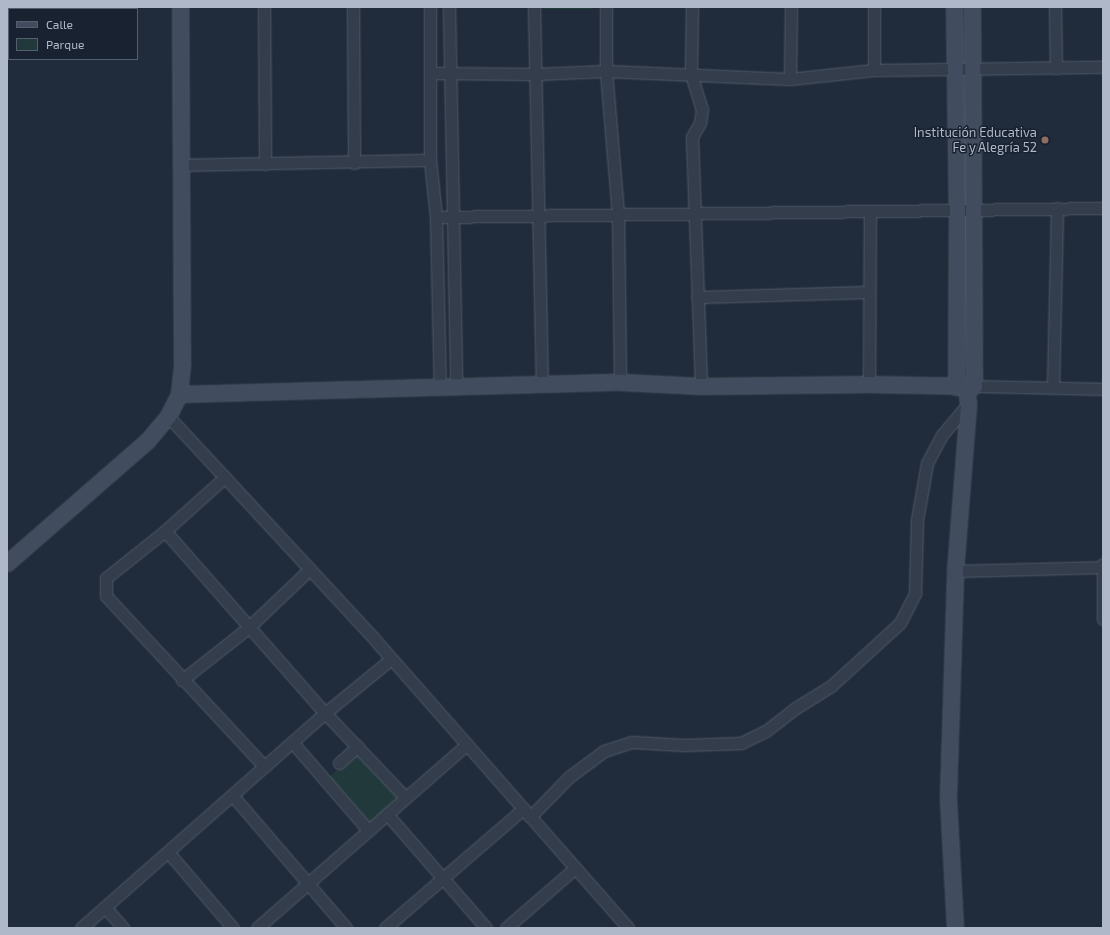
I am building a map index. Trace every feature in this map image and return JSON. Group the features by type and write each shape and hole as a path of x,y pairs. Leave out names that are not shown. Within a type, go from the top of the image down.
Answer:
{"street":[{"path":"7,563 147,441 168,416 179,394 182,363 180,7"},
{"path":"264,7 265,164"},
{"path":"353,7 354,163"},
{"path":"430,7 430,160 436,217 440,386"},
{"path":"449,7 456,386"},
{"path":"534,7 542,384"},
{"path":"606,7 606,71 618,214 620,382"},
{"path":"692,7 692,74 702,109 700,123 692,137 693,214 701,386"},
{"path":"790,79 791,7"},
{"path":"874,7 874,70"},
{"path":"954,7 957,210 965,386 968,404 955,571 948,798 955,928"},
{"path":"965,386 975,210 972,7"},
{"path":"1055,7 1056,68"},
{"path":"430,73 536,74 606,71 790,79 874,70 955,68 1103,68"},
{"path":"181,165 354,163 430,160"},
{"path":"1053,388 1057,208"},
{"path":"436,217 1103,208"},
{"path":"869,384 870,211"},
{"path":"698,297 869,292"},
{"path":"179,394 620,382 701,386 869,384 1103,389"},
{"path":"385,928 443,878 527,813 569,777 604,751 632,742 684,746 742,743 766,731 794,709 831,686 900,623 914,593 917,520 927,463 942,434 968,404"},
{"path":"168,416 391,659 628,928"},
{"path":"225,477 165,531 106,578 105,589 110,602 265,767"},
{"path":"165,531 325,713 406,798"},
{"path":"955,571 1103,566 1103,619"},
{"path":"182,680 249,627 310,569"},
{"path":"81,928 233,796 325,713 391,659"},
{"path":"293,743 368,830"},
{"path":"257,928 466,745"},
{"path":"339,764 358,746"},
{"path":"233,796 346,928"},
{"path":"386,814 486,928"},
{"path":"168,852 233,928"},
{"path":"513,926 575,868"},
{"path":"105,907 123,928"}],"green space":[{"path":"539,7 593,7 593,9 539,9"},
{"path":"358,751 399,799 371,824 329,777"}],"place":[{"name":"Institución Educativa Fe y Alegría 52","path":"1045,140"}]}
